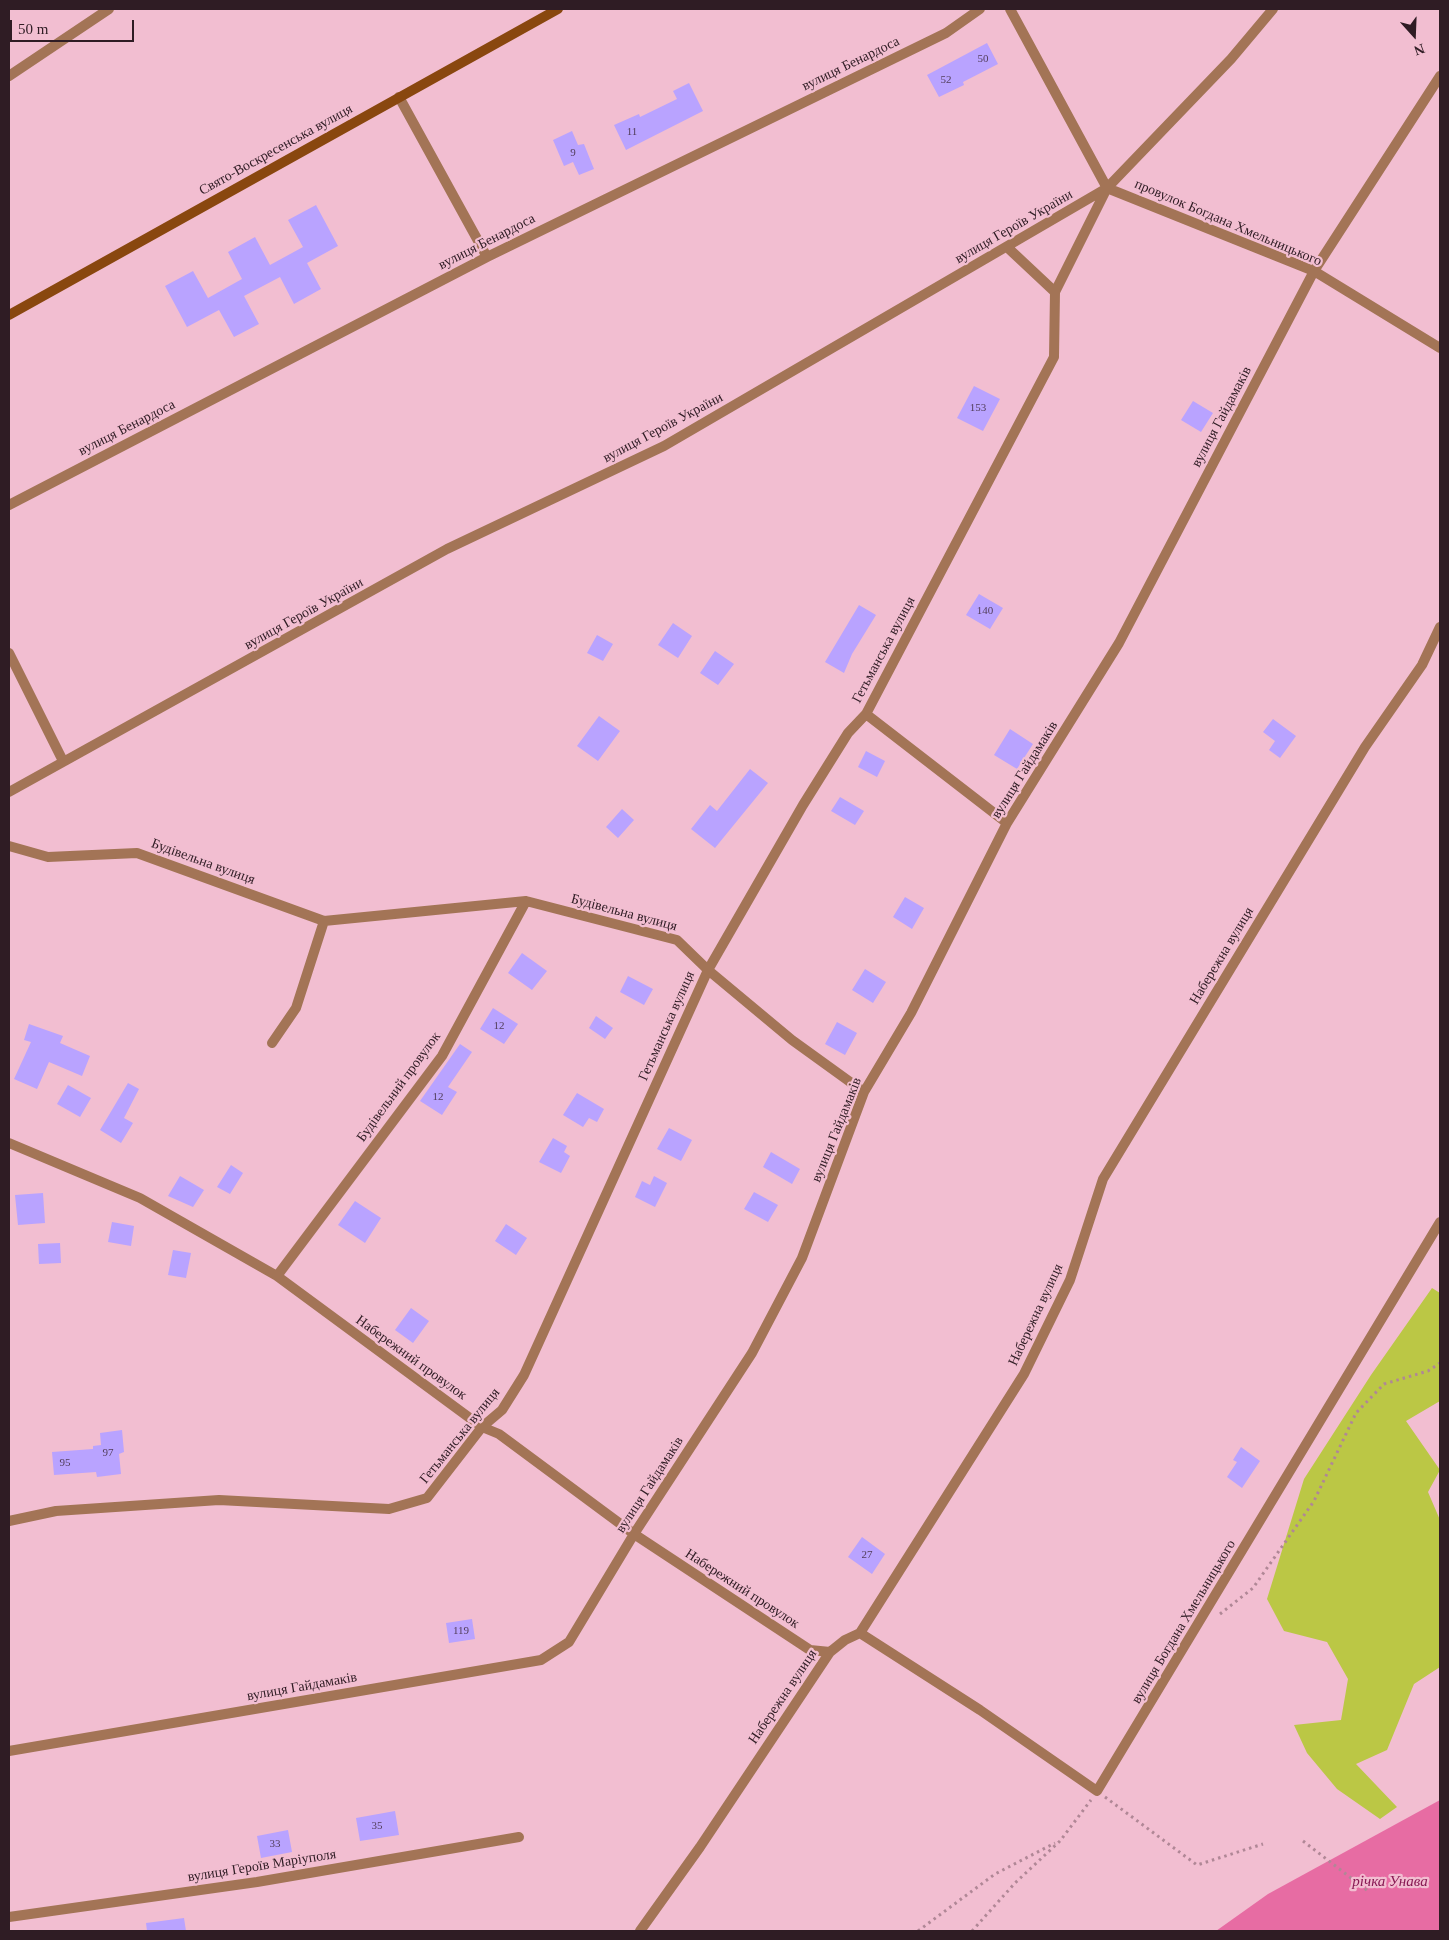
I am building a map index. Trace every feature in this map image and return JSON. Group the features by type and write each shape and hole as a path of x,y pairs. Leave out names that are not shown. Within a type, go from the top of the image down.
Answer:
{"street":[{"path":"9,76 109,9"},
{"name":"Свято-Воскресенська вулиця","path":"9,316 558,9"},
{"name":"вулиця Бенардоса","path":"9,505 487,257 946,33 980,9"},
{"path":"1010,9 1108,188"},
{"name":"вулиця Героїв України","path":"9,792 447,550 664,446 1108,188 1231,58 1273,9"},
{"name":"вулиця Гайдамаків","path":"9,1751 541,1660 569,1642 634,1534 752,1353 802,1258 864,1092 910,1013 1007,823 1119,643 1314,271 1440,76"},
{"path":"399,97 487,257"},
{"name":"провулок Богдана Хмельницького","path":"1108,188 1314,271 1440,348"},
{"name":"Гетьманська вулиця","path":"9,1521 56,1511 219,1500 389,1509 427,1498 482,1427 502,1410 524,1376 708,970 808,797 848,733 866,714 1054,358 1055,292 1108,188"},
{"path":"1007,247 1055,292"},
{"name":"Набережна вулиця","path":"640,1931 700,1847 830,1652 845,1640 860,1633 1024,1374 1070,1280 1103,1179 1365,747 1422,665 1440,627"},
{"path":"9,653 63,761"},
{"path":"866,714 1007,823"},
{"name":"Будівельна вулиця","path":"9,846 48,857 137,853 324,921 526,901 677,940 708,970 792,1040 864,1092"},
{"name":"Будівельний провулок","path":"277,1276 442,1056 526,901"},
{"path":"272,1044 296,1008 324,921"},
{"name":"Набережний провулок","path":"9,1143 140,1198 277,1276 482,1427 499,1434 634,1534 810,1650 830,1652"},
{"name":"вулиця Богдана Хмельницького","path":"1097,1792 1440,1222"},
{"path":"860,1633 980,1710 1097,1792"},
{"name":"вулиця Героїв Маріуполя","path":"9,1917 257,1882 520,1837"}],"path":[{"path":"1216,1618 1253,1588 1314,1501 1356,1413 1384,1384 1428,1372 1440,1363"},
{"path":"972,1931 1015,1883 1060,1841 1097,1792 1197,1865 1263,1844"},
{"path":"918,1931 995,1874 1060,1841"},
{"path":"1303,1841 1368,1891"}],"green space":[{"path":"1432,1288 1440,1293 1440,1401 1406,1421 1440,1470 1428,1492 1440,1520 1440,1667 1414,1684 1387,1750 1356,1764 1397,1807 1380,1819 1337,1789 1307,1753 1294,1725 1341,1720 1348,1679 1327,1642 1284,1631 1267,1599 1304,1479 1371,1375"}],"water":[{"name":"річка Унава","path":"1440,1800 1440,1931 1216,1931 1268,1894"}],"building":[{"path":"987,43 998,64 963,82 964,85 939,97 927,75"},
{"path":"689,83 703,111 626,150 614,125 639,114 640,117 677,99 673,91"},
{"path":"572,131 578,145 584,144 594,169 579,175 573,162 564,166 553,140"},
{"path":"316,205 338,246 307,263 321,289 294,304 280,277 244,296 259,324 234,337 219,310 187,327 165,286 193,271 208,298 242,279 228,252 255,237 270,265 303,247 288,220"},
{"path":"974,386 1000,399 983,431 957,418"},
{"path":"1193,401 1213,413 1201,432 1181,420"},
{"path":"979,594 1003,608 990,629 966,615"},
{"path":"859,605 876,615 852,654 844,673 825,662"},
{"path":"673,623 692,636 678,658 658,645"},
{"path":"597,635 613,644 603,661 587,653"},
{"path":"715,651 734,664 718,685 700,673"},
{"path":"599,716 620,731 598,761 577,746"},
{"path":"1273,719 1296,736 1280,758 1269,750 1275,741 1263,732"},
{"path":"1010,729 1033,744 1017,769 994,755"},
{"path":"866,751 885,761 877,777 858,767"},
{"path":"750,769 768,783 715,848 691,829 710,805 717,811"},
{"path":"840,797 864,811 855,825 831,811"},
{"path":"622,809 634,820 618,838 606,827"},
{"path":"905,897 924,908 912,929 893,917"},
{"path":"522,953 547,971 532,990 508,973"},
{"path":"865,969 886,982 873,1003 852,990"},
{"path":"628,976 653,989 644,1005 620,992"},
{"path":"493,1008 518,1024 504,1044 480,1029"},
{"path":"596,1016 613,1028 605,1039 589,1028"},
{"path":"837,1022 857,1033 845,1055 825,1044"},
{"path":"29,1024 63,1036 60,1043 90,1056 82,1076 49,1062 37,1089 14,1079 31,1042 24,1040"},
{"path":"460,1044 472,1052 448,1087 457,1092 442,1115 420,1101"},
{"path":"128,1083 139,1089 124,1118 133,1123 121,1143 100,1130"},
{"path":"68,1085 91,1098 80,1117 57,1104"},
{"path":"577,1093 604,1109 597,1122 589,1118 583,1127 563,1115"},
{"path":"669,1128 692,1140 681,1161 657,1149"},
{"path":"553,1138 567,1146 564,1152 570,1156 561,1173 539,1162"},
{"path":"771,1152 800,1169 792,1184 763,1167"},
{"path":"231,1165 243,1173 230,1194 217,1187"},
{"path":"180,1176 204,1190 193,1207 168,1196"},
{"path":"654,1176 667,1183 655,1207 635,1197 642,1181 650,1185"},
{"path":"754,1192 778,1205 768,1222 744,1209"},
{"path":"43,1193 45,1223 18,1225 15,1195"},
{"path":"355,1201 381,1218 365,1243 338,1225"},
{"path":"112,1222 134,1226 131,1246 108,1242"},
{"path":"506,1224 527,1238 516,1255 495,1241"},
{"path":"60,1243 61,1263 39,1264 38,1244"},
{"path":"173,1250 191,1253 186,1278 168,1275"},
{"path":"411,1308 429,1321 413,1343 395,1330"},
{"path":"122,1430 124,1452 119,1454 121,1474 97,1477 96,1472 54,1475 52,1452 93,1449 93,1446 101,1445 100,1433"},
{"path":"1241,1447 1260,1461 1242,1488 1227,1477 1237,1462 1233,1460"},
{"path":"862,1537 885,1554 872,1574 848,1557"},
{"path":"472,1619 475,1639 449,1643 446,1623"},
{"path":"395,1811 399,1835 360,1841 356,1818"},
{"path":"288,1830 292,1852 261,1858 257,1836"},
{"path":"184,1918 186,1931 147,1931 146,1923"}]}
